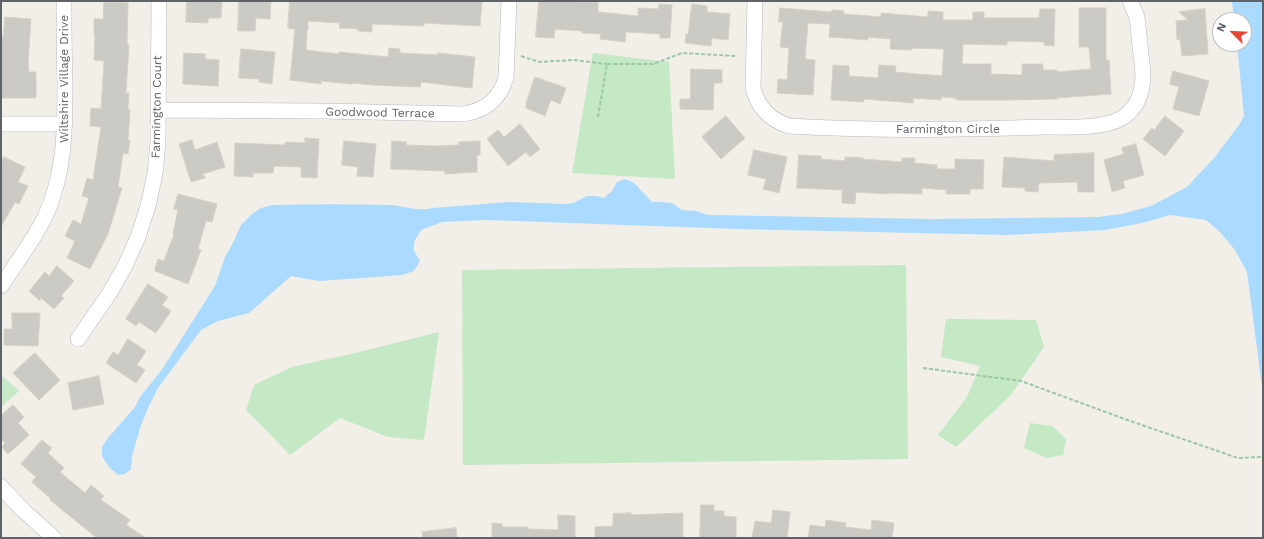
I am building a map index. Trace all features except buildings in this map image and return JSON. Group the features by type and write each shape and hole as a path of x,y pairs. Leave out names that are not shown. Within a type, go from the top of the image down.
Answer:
{"street":[{"name":"Wiltshire Village Drive","path":"1,286 32,240 45,216 60,174 64,147 65,124 64,1"},
{"name":"Farmington Court","path":"78,339 112,289 125,266 138,237 148,206 155,174 158,142 159,1"},
{"name":"Goodwood Terrace","path":"159,110 472,113 480,110 494,100 501,90 506,78 510,1"},
{"name":"Farmington Circle","path":"755,1 752,88 761,108 767,115 781,124 819,128 986,130 1103,125 1126,115 1137,102 1142,90 1143,82 1137,17 1130,1"},
{"path":"1,124 65,124"},
{"path":"1,487 24,511 54,538"}],"path":[{"path":"521,56 539,62 573,60 607,64 653,64 682,53 736,56"},
{"path":"598,118 607,64"},
{"path":"923,368 1021,381 1238,458 1263,457"}],"green space":[{"path":"593,53 669,62 675,179 572,173"},
{"path":"906,265 908,459 463,465 462,270"},
{"path":"946,319 1036,320 1044,347 1011,395 956,447 938,435 967,397 980,366 941,357"},
{"path":"439,332 424,440 388,437 340,418 290,455 246,410 254,385 292,367"},
{"path":"1,375 19,391 1,407"},
{"path":"1030,423 1052,426 1066,439 1063,455 1047,458 1024,448"}],"water":[{"path":"1232,1 1263,1 1263,395 1247,272 1235,250 1220,232 1206,220 1170,215 1142,223 1105,230 1008,235 737,229 484,220 442,222 421,230 414,242 414,251 420,261 414,271 402,275 319,281 291,276 249,313 218,321 201,330 158,388 140,428 132,456 131,469 125,474 118,475 109,467 102,456 102,447 135,407 140,397 161,371 215,286 225,257 241,225 252,214 261,208 273,205 346,204 390,205 427,209 510,202 564,204 573,203 587,196 604,198 612,191 617,182 625,179 634,183 652,202 672,203 682,210 696,211 708,215 932,219 1098,217 1122,214 1151,206 1187,187 1215,157 1244,116 1238,52 1252,52 1252,12 1233,12"}]}
